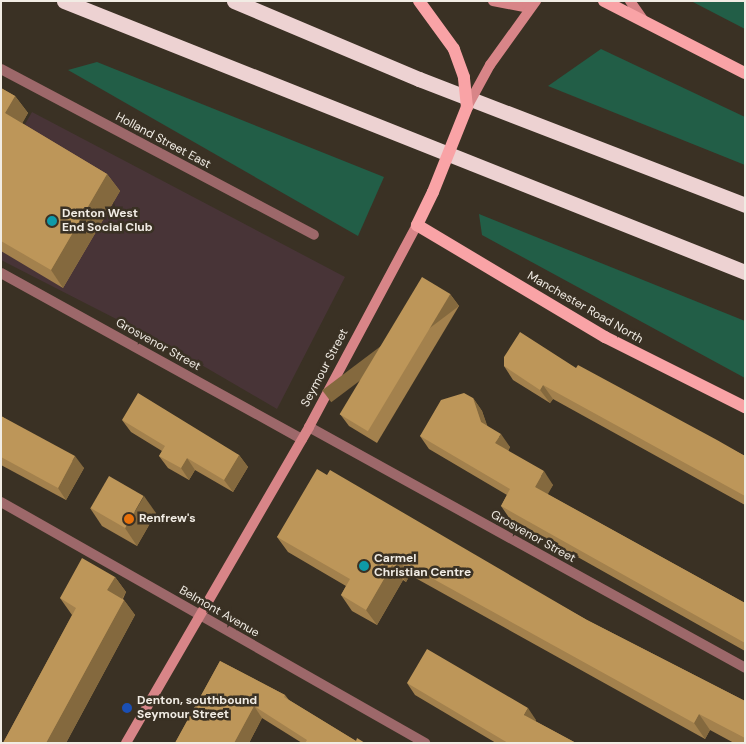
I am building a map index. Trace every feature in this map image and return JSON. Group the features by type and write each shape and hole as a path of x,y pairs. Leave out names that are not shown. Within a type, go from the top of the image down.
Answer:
{"highway":[{"path":"64,1 745,272"},
{"path":"234,1 419,79 745,205"}],"main road":[{"path":"419,1 454,49 464,77 467,106"},
{"path":"604,1 745,73"},
{"name":"Seymour Street","path":"417,225 433,192 467,106"},
{"name":"Manchester Road North","path":"417,225 605,337 745,408"}],"street":[{"path":"493,1 530,4"},
{"path":"630,1 645,22"},
{"name":"Seymour Street","path":"467,106 490,65 530,4"},
{"name":"Holland Street East","path":"1,69 314,235"},
{"name":"Seymour Street","path":"126,743 309,427 417,225"},
{"name":"Grosvenor Street","path":"1,273 302,439"},
{"name":"Grosvenor Street","path":"309,427 745,668"},
{"name":"Belmont Avenue","path":"1,502 425,743"}],"shaded area":[{"path":"32,112 345,277 277,409 169,346 1,260 1,166"}],"green space":[{"path":"691,1 745,1 745,29"},
{"path":"601,49 745,117 745,165 548,86"},
{"path":"97,62 384,177 358,236 68,70"},
{"path":"479,214 745,321 745,378 482,235"}],"building":[{"name":"Denton West End Social Club","path":"1,88 15,96 5,113 107,174 51,270 1,241"},
{"path":"422,277 450,294 368,431 340,414"},
{"path":"520,332 576,368 578,365 745,456 745,496 543,385 540,390 504,366 504,357"},
{"path":"138,393 239,455 224,480 187,458 181,468 159,456 165,446 122,420"},
{"path":"464,393 473,398 481,422 501,434 495,443 544,471 535,487 745,603 745,643 501,506 510,489 420,436 441,400"},
{"path":"1,416 75,456 58,488 1,457"},
{"path":"317,469 327,475 330,470 587,620 745,701 745,738 699,714 694,723 399,560 395,567 392,565 366,610 341,595 350,579 277,537"},
{"path":"109,476 144,496 125,528 91,508"},
{"path":"82,558 115,577 107,590 124,600 46,743 3,743 76,608 60,598"},
{"path":"427,649 528,708 524,715 576,743 508,743 407,683"},
{"path":"220,661 285,695 284,697 356,741 357,738 365,743 305,743 307,740 254,706 234,743 175,743"}],"place":[{"name":"Denton West End Social Club","path":"52,221"},
{"name":"Renfrew's","path":"129,519"},
{"name":"Carmel Christian Centre","path":"364,566"},
{"name":"Denton, southbound Seymour Street","path":"127,708"}]}
